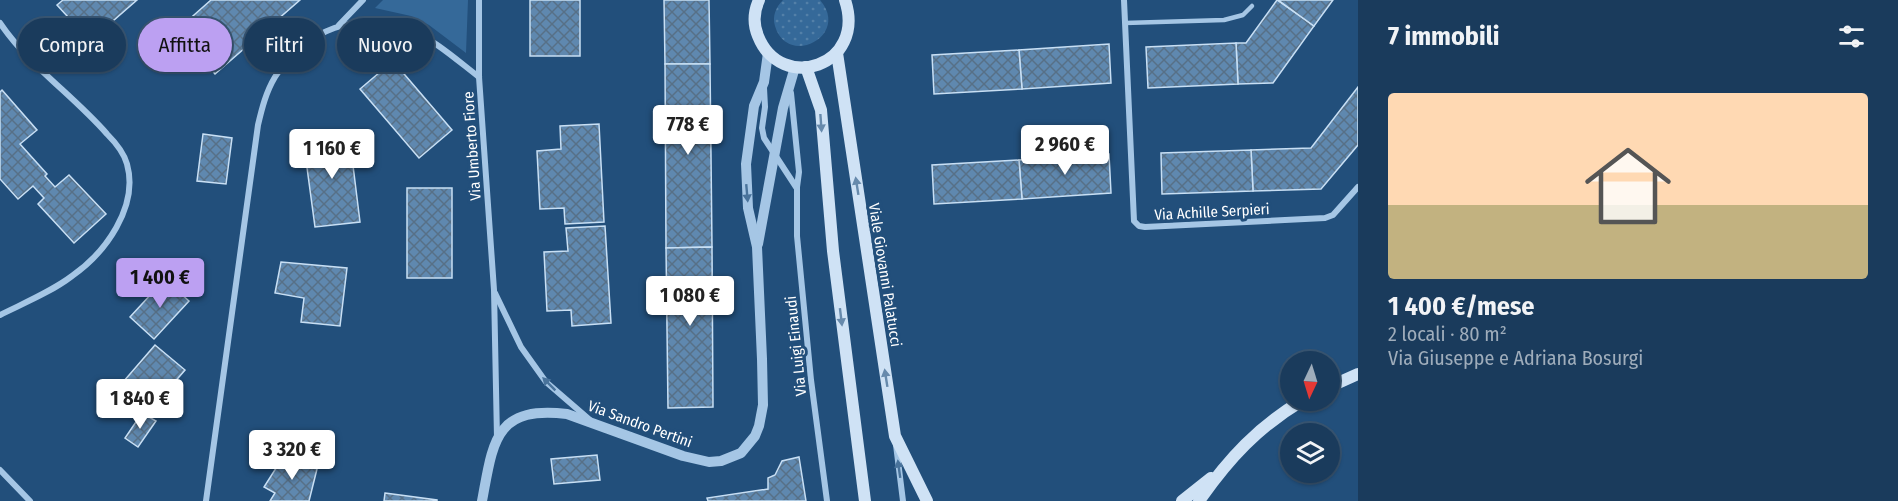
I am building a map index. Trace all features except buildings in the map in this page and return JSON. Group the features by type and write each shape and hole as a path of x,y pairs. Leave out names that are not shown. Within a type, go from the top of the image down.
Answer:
{"main road":[{"path":"759,0 754,18 761,43 768,53 781,62 800,67 817,65 837,53 845,41 849,28 850,0"},
{"path":"845,0 849,13"},
{"name":"Viale Giovanni Palatucci","path":"837,53 895,436"},
{"path":"800,67 820,110 833,251 866,501"},
{"path":"1340,382 1358,374"},
{"path":"1182,501 1221,470 1262,428 1288,411"},
{"path":"895,436 927,501"},
{"path":"1200,501 1221,470"}],"street":[{"path":"346,18 363,0"},
{"name":"Via Umberto Fiore","path":"479,0 479,77 494,290 497,438"},
{"name":"Via Achille Serpieri","path":"1124,0 1134,221 1139,226 1325,218 1333,215 1358,187"},
{"path":"0,23 12,41 107,133 127,163 129,179 128,196 117,228 88,263 72,277 0,315"},
{"path":"206,501 258,125 264,101 274,79 299,48 337,26"},
{"path":"434,43 479,77"},
{"path":"768,53 764,82 765,106 762,128 764,138 796,187"},
{"path":"757,247 783,108 800,67"},
{"path":"757,247 748,208 746,165 754,106 764,82"},
{"name":"Via Luigi Einaudi","path":"790,87 800,172 796,187 797,236 811,380 827,501"},
{"name":"Via Sandro Pertini","path":"497,438 505,427 514,421 539,413 567,414 683,456 703,461 721,461 741,453 755,436 763,405 757,247"},
{"name":"Via Umberto Fiore","path":"494,290 521,347 546,382 593,422"},
{"name":"Viale Giovanni Palatucci","path":"895,436 903,501"},
{"path":"483,501 497,438"},
{"path":"0,470 30,501"}],"lane":[{"path":"1125,23 1224,20 1243,15 1252,6"}],"shaded area":[{"path":"383,0 468,0 466,53 434,29 434,18 415,18 375,8"},
{"path":"783,0 820,0 827,13 828,25 823,35 803,46 791,45 782,38 775,26 774,15"}]}
